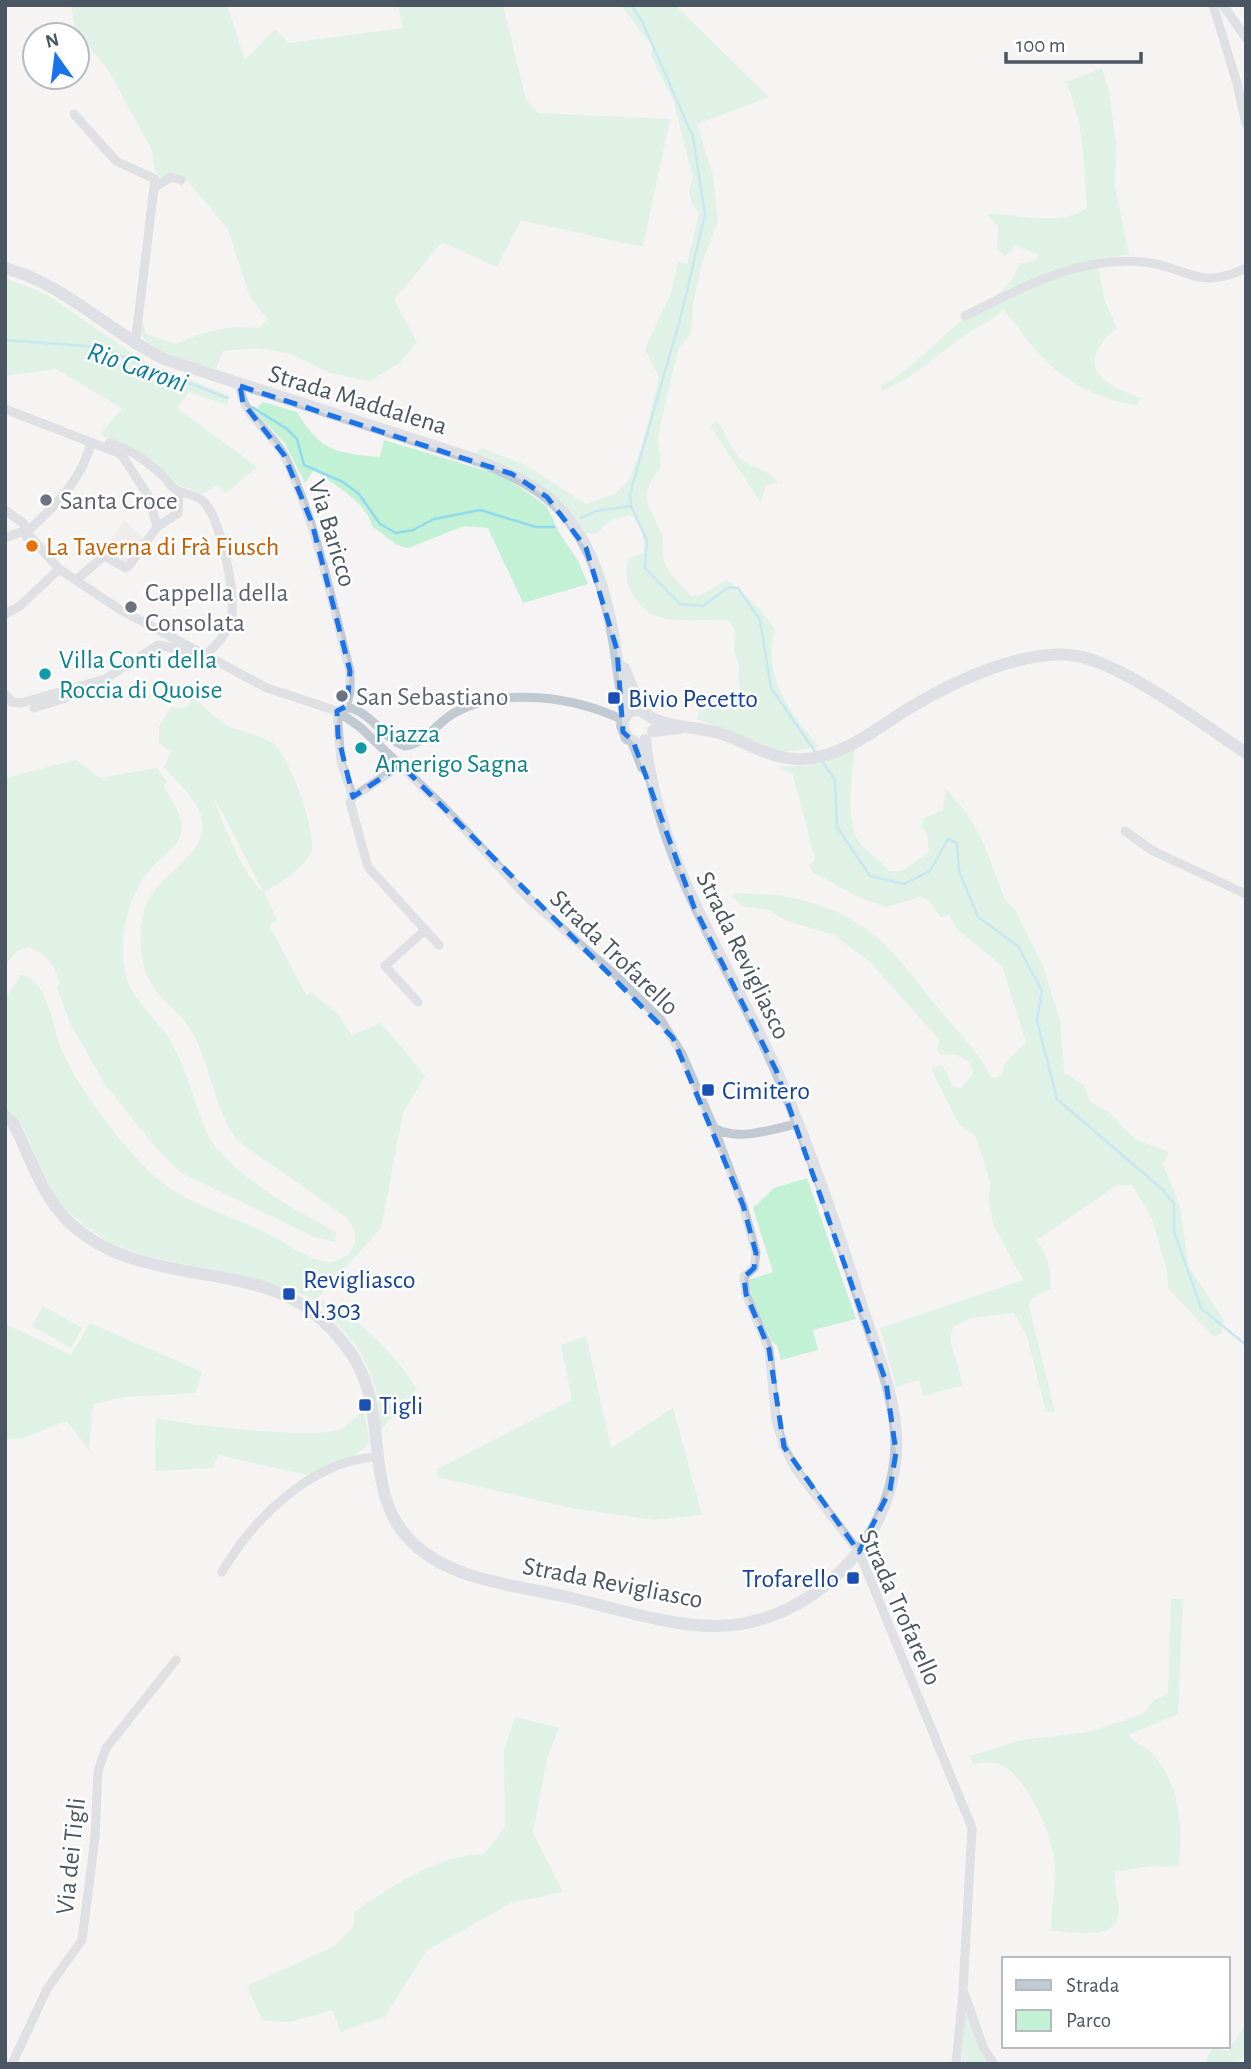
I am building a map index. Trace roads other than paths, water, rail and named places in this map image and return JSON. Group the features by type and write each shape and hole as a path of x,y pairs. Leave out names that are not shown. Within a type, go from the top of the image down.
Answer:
{"street":[{"path":"1213,5 1237,83 1246,124"},
{"path":"1223,5 1246,38"},
{"path":"74,114 116,160 155,179 157,186 135,345"},
{"path":"157,186 171,177 181,180"},
{"path":"965,316 1050,274 1100,264 1144,262 1211,280 1229,277 1246,268"},
{"name":"Strada Maddalena","path":"5,268 32,275 135,345 164,359 240,386 480,461 512,474 547,497 567,519 586,548 598,578 617,650 645,728"},
{"name":"Via Baricco","path":"240,386 243,403 284,455 312,523 350,671 350,692 341,709"},
{"path":"5,409 113,450 127,460 149,497 157,527"},
{"path":"91,442 122,446 151,464 178,491 192,494 208,507 225,556 231,618 227,630 206,655"},
{"path":"27,532 49,511 79,473 91,442"},
{"path":"76,580 104,556 126,568 157,527 178,513 178,491"},
{"path":"5,510 19,519 45,555"},
{"path":"5,538 23,531 59,569 119,609 267,688 341,709 355,710 391,740 405,746 416,742 454,713 469,706 497,700 553,701 600,709 645,728 690,726 720,733 784,758 806,759 833,752 871,734 946,687 1007,665 1043,656 1075,655 1111,666 1246,753"},
{"path":"5,614 20,606 59,569"},
{"path":"5,694 12,702 21,703 88,684 114,674 144,651 158,645 206,655"},
{"name":"Strada Maddalena","path":"617,650 624,718"},
{"path":"34,708 78,694 88,684"},
{"path":"341,709 401,765 353,797 349,803 368,867 439,945"},
{"path":"341,709 341,762 353,797"},
{"name":"Strada Revigliasco","path":"5,1116 13,1123 51,1200 86,1236 109,1250 145,1263 258,1287 298,1300 325,1322 349,1350 364,1378 380,1483 392,1516 409,1541 436,1563 491,1580 674,1621 718,1626 746,1622 782,1611 822,1589 859,1552 874,1528 890,1490 896,1452 894,1417 886,1382 847,1257 776,1070 674,862 645,728 623,732 624,718"},
{"name":"Strada Trofarello","path":"401,765 528,899 661,1020 682,1054 743,1205 756,1253 754,1268 744,1277 746,1294 769,1349 776,1421 783,1447 795,1468 859,1552 972,1828 963,1990 984,2049 994,2064"},
{"path":"1125,831 1153,851 1246,894"},
{"path":"418,1002 385,966 425,930"},
{"path":"714,1128 722,1132 750,1134 797,1124"},
{"path":"222,1572 239,1543 254,1527 314,1477 330,1467 377,1457"},
{"name":"Via dei Tigli","path":"12,2064 47,1989 82,1940 95,1837 98,1771 106,1748 176,1660"},
{"path":"956,2064 963,1990"}],"waterway":[{"path":"631,5 642,21 693,137 705,214 682,312 630,494 631,506 647,540 645,568 680,604 703,606 729,587 738,588 760,620 771,688 816,753"},
{"name":"Rio Garoni","path":"5,340 98,347 227,398"},
{"name":"Rio Garoni","path":"252,407 287,429 297,439 304,465 343,482 359,494 380,524 396,533 413,530 434,519 480,510 536,527 554,527"},
{"name":"Rio Garoni","path":"581,518 596,511 631,506"},
{"path":"822,761 835,780 837,827 870,876 904,884 930,871 948,839 957,843 959,871 978,917 1018,946 1042,991 1037,1021 1057,1099 1163,1190 1174,1204 1174,1231 1201,1308 1246,1345"}],"place":[{"name":"Santa Croce","path":"46,500"},
{"name":"La Taverna di Frà Fiusch","path":"32,546"},
{"name":"Cappella della Consolata","path":"131,607"},
{"name":"Villa Conti della Roccia di Quoise","path":"45,674"},
{"name":"San Sebastiano","path":"342,696"},
{"name":"Bivio Pecetto","path":"614,698"},
{"name":"Piazza Amerigo Sagna","path":"361,748"},
{"name":"Cimitero","path":"708,1090"},
{"name":"Revigliasco N.303","path":"289,1294"},
{"name":"Tigli","path":"365,1405"},
{"name":"Trofarello","path":"853,1578"}]}
